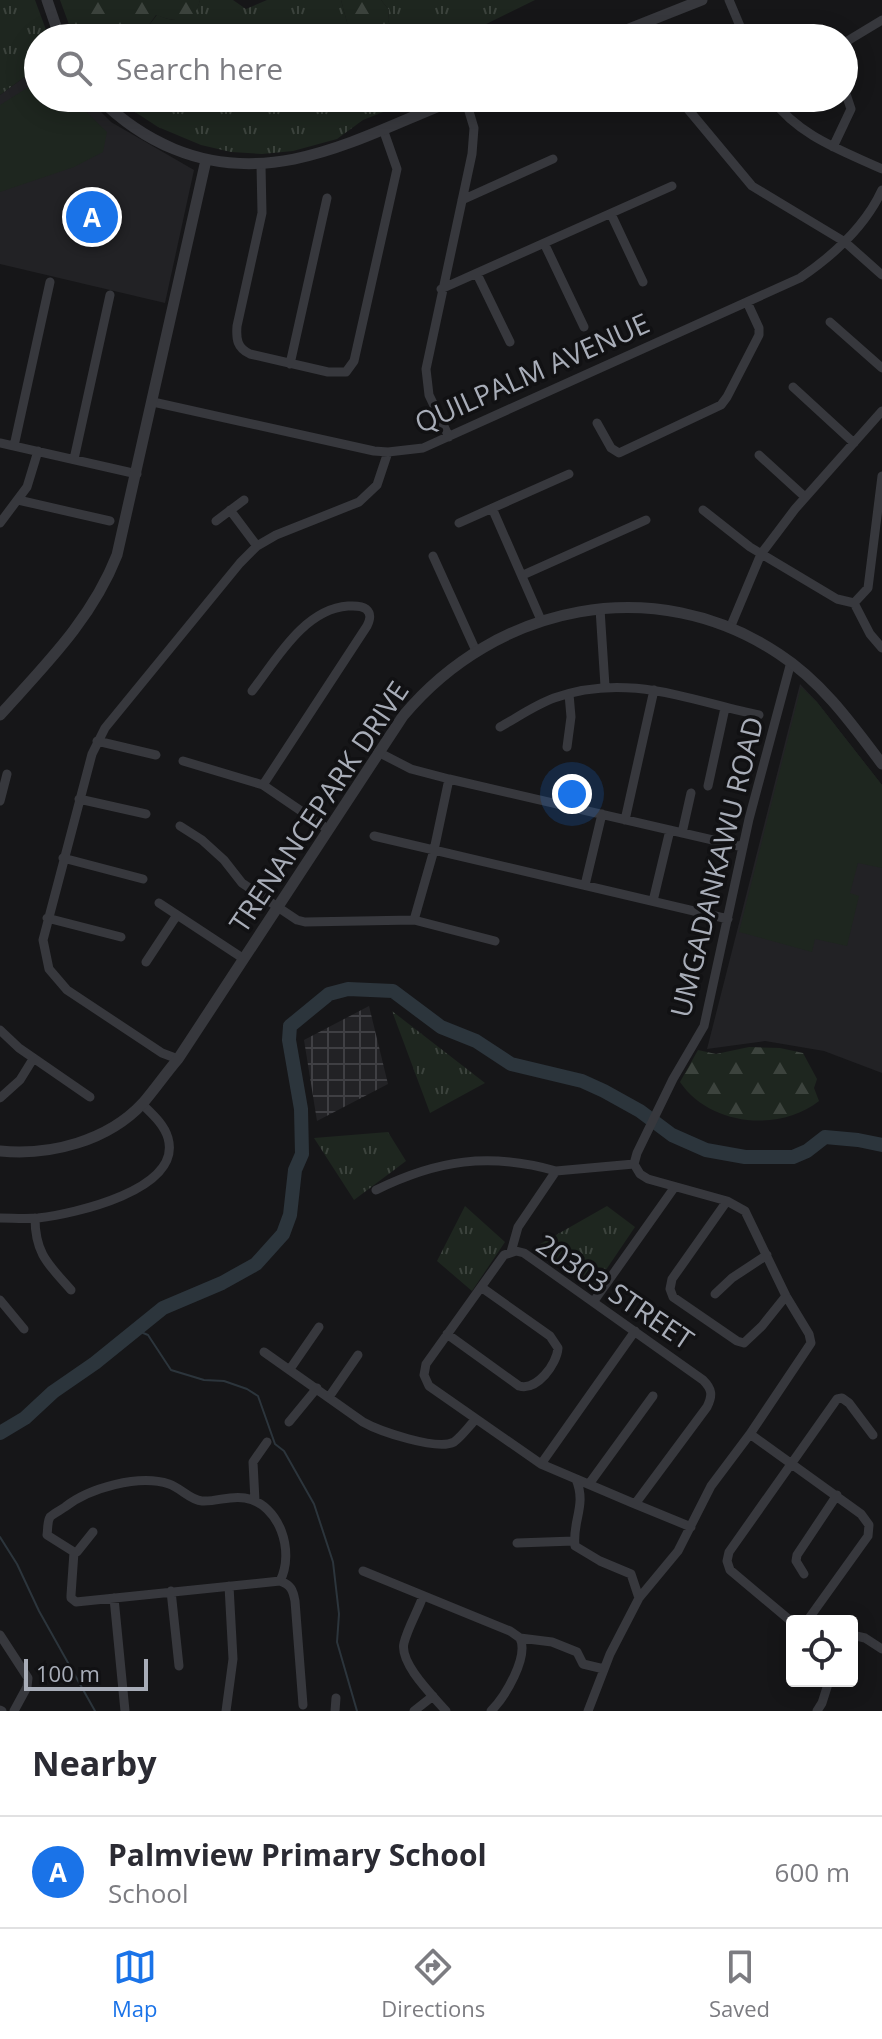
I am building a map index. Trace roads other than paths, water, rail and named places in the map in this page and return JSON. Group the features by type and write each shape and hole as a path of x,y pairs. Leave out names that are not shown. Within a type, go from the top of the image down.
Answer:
{"street":[{"path":"47,0 55,24"},
{"path":"641,24 702,0"},
{"path":"729,0 739,24"},
{"path":"858,35 882,20"},
{"path":"114,112 145,135 206,160 261,165 307,157 426,112"},
{"path":"449,437 429,395 426,378 441,289 474,140 469,112"},
{"path":"690,112 746,181 845,242 882,275"},
{"path":"783,112 793,123 833,147 882,169"},
{"path":"833,147 850,112"},
{"path":"261,165 262,213 237,326 237,342 250,354 340,373 352,366 397,169 383,129"},
{"path":"462,200 553,159"},
{"path":"0,715 68,641 102,589 122,538 206,160"},
{"path":"441,289 672,186"},
{"name":"QUILPALM AVENUE","path":"153,402 388,452 423,448 800,278 845,242 875,205 882,190"},
{"path":"290,364 327,198"},
{"path":"611,214 643,282"},
{"path":"544,243 584,327"},
{"path":"477,274 510,342"},
{"path":"14,446 50,282"},
{"path":"74,459 110,295"},
{"path":"597,423 611,448 619,453 721,405 759,335 747,302"},
{"path":"830,322 882,368"},
{"path":"793,387 854,443"},
{"path":"730,628 761,554 805,497 882,411"},
{"path":"0,443 137,474"},
{"path":"0,523 31,478 38,451"},
{"path":"178,1059 162,1053 59,983 49,969 43,950 47,918 97,741 257,546 276,535 359,502 377,485 388,452"},
{"path":"759,455 805,497"},
{"path":"459,523 569,474"},
{"path":"854,603 868,588 882,476"},
{"path":"18,500 110,521"},
{"path":"216,521 244,500"},
{"path":"492,508 541,620"},
{"path":"230,510 257,546"},
{"path":"703,510 761,554 837,599 854,603 870,634 882,648"},
{"path":"523,575 646,520"},
{"path":"433,556 476,651"},
{"path":"252,691 295,637 316,618 342,607 359,606 367,610 370,620 367,626 263,785"},
{"name":"TRENANCEPARK DRIVE","path":"0,1151 38,1152 78,1143 114,1126 142,1104 178,1059 403,716 428,688 476,651 510,632 541,620 600,609 641,608 674,612 730,628 791,662 837,706 882,764"},
{"path":"600,609 605,686"},
{"name":"UMGADANKAWU ROAD","path":"634,1164 673,1079 704,1026 743,847 791,662"},
{"path":"500,727 543,703 605,686 654,690 759,715"},
{"path":"625,820 654,690"},
{"path":"567,747 571,717 569,694"},
{"path":"708,786 725,708"},
{"path":"97,741 156,755"},
{"path":"378,752 411,769 449,779 743,847"},
{"path":"183,761 263,785 329,830"},
{"path":"0,801 7,774"},
{"path":"414,920 434,850 449,779"},
{"path":"682,833 691,793"},
{"path":"79,799 146,814"},
{"path":"585,885 602,814"},
{"path":"180,826 224,860 242,883 277,909 305,922 414,920 495,941"},
{"path":"653,901 670,830"},
{"path":"374,836 728,919"},
{"path":"63,858 143,879"},
{"path":"159,903 244,959"},
{"path":"146,962 177,915"},
{"path":"47,918 121,937"},
{"path":"0,1030 33,1059 90,1097"},
{"path":"0,1098 20,1080 33,1059"},
{"path":"0,1218 35,1218 92,1207 133,1190 157,1174 166,1162 169,1143 165,1129 142,1104"},
{"path":"376,1190 411,1173 445,1164 483,1161 528,1163 556,1171 634,1164 640,1174 648,1179 741,1207 750,1217 786,1296 809,1334 811,1343 711,1486 678,1551 639,1598 604,1669 588,1711"},
{"path":"511,1252 518,1227 556,1171"},
{"path":"594,1301 674,1188"},
{"path":"727,1201 672,1279 670,1289 673,1297 744,1343 786,1296"},
{"path":"35,1218 38,1248 71,1290"},
{"name":"20303 STREET","path":"635,1504 707,1407 712,1392 703,1380 524,1253 504,1255 426,1364 425,1380 429,1386 541,1464 635,1504 691,1527"},
{"path":"715,1294 732,1278 767,1255"},
{"path":"447,1334 519,1386 536,1383 556,1357 555,1342 481,1287"},
{"path":"0,1300 24,1329"},
{"path":"290,1369 319,1327"},
{"path":"541,1464 635,1331"},
{"path":"264,1352 380,1431 449,1444 476,1419"},
{"path":"329,1397 358,1355"},
{"path":"289,1422 317,1388"},
{"path":"589,1484 653,1396"},
{"path":"786,1617 730,1570 727,1561 732,1546 837,1399 842,1398 849,1403 873,1435"},
{"path":"750,1434 866,1519 869,1532 815,1615"},
{"path":"255,1501 253,1462 267,1442"},
{"path":"576,1479 582,1494 574,1541 578,1549 631,1574 639,1598"},
{"path":"93,1532 82,1548 74,1552 49,1538 48,1521 74,1498 140,1481 170,1484 203,1501 228,1496 255,1501 269,1511 279,1525 287,1564 280,1581"},
{"path":"804,1574 796,1561 797,1555 837,1495"},
{"path":"517,1543 574,1541"},
{"path":"74,1552 71,1598 76,1602 280,1581 287,1583 293,1590 303,1705"},
{"path":"363,1571 510,1631 520,1638 560,1645 577,1652 583,1664 604,1669"},
{"path":"226,1711 233,1659 229,1586"},
{"path":"171,1591 179,1666"},
{"path":"423,1596 403,1652 409,1665 446,1711"},
{"path":"114,1598 125,1711"},
{"path":"0,1635 28,1678 27,1687 14,1711"},
{"path":"858,1636 882,1649"},
{"path":"491,1711 507,1692 523,1651 520,1638"},
{"path":"817,1711 827,1687"},
{"path":"414,1711 433,1696"},
{"path":"335,1711 336,1698"}],"waterway":[{"path":"0,1433 25,1418 53,1392 95,1363 163,1308 222,1283 256,1264 283,1234 290,1215 295,1170 302,1154 301,1109 289,1040 290,1026 329,994 348,989 393,991 441,1027 476,1041 511,1064 582,1081 640,1111 672,1135 706,1150 745,1157 793,1157 825,1137 882,1145"},
{"path":"136,1330 148,1335 171,1370 204,1380 224,1381 258,1396 275,1444 284,1451 314,1504 333,1562 339,1614 337,1642 357,1711"},
{"path":"0,1537 95,1711"}],"place":[{"name":"Palmview Primary School","path":"92,217"}]}
